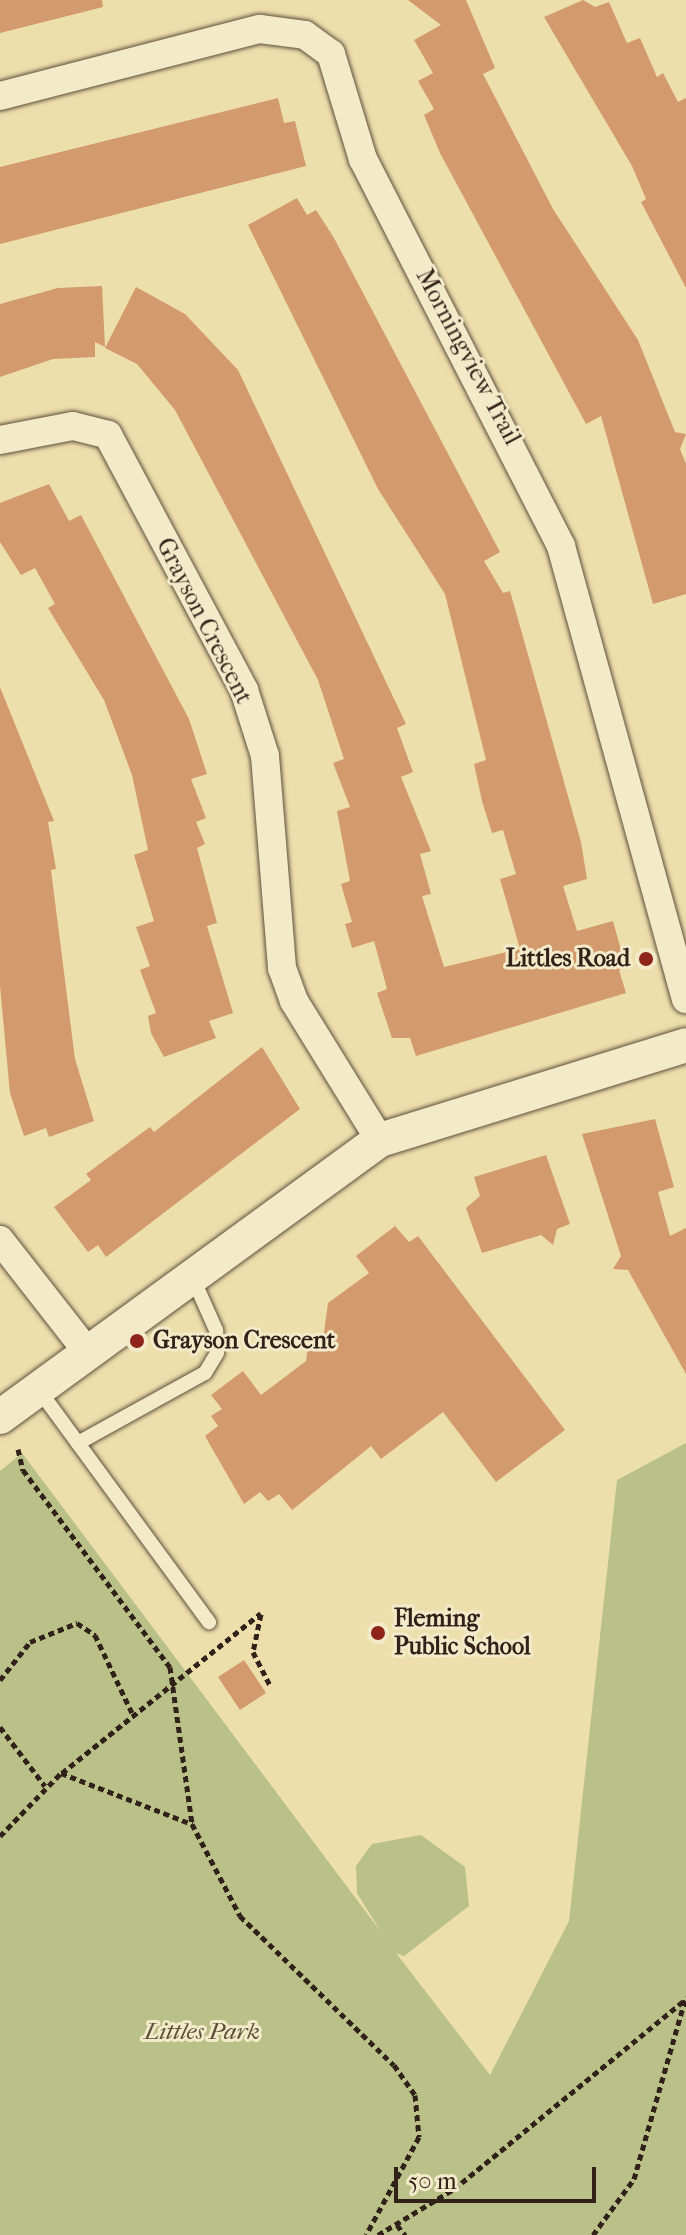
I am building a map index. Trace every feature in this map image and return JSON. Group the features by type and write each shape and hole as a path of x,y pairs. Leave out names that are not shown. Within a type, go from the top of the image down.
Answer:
{"street":[{"name":"Morningview Trail","path":"0,96 260,29 305,35 331,54 363,159 561,546 686,999"},
{"name":"Grayson Crescent","path":"0,440 73,426 108,435 244,690 265,756 282,968 294,1001 380,1140"},
{"path":"0,1417 86,1350 380,1140 686,1045"},
{"path":"0,1240 86,1350"}],"lane":[{"path":"78,1443 205,1373 217,1353 216,1330 192,1276"},
{"path":"38,1390 209,1622"}],"path":[{"path":"18,1449 23,1470 174,1677 192,1824 240,1916 394,2065 415,2095 419,2137 366,2235"},
{"path":"0,1836 45,1786 174,1677 261,1613 253,1652 270,1685"},
{"path":"0,1680 30,1642 77,1623 95,1635 132,1713"},
{"path":"0,1727 45,1786"},
{"path":"61,1773 192,1824"},
{"path":"378,2235 483,2166 685,1998"},
{"path":"593,2235 634,2179 685,1998"},
{"path":"397,2225 405,2235"}],"green space":[{"name":"Littles Park","path":"686,1443 686,2235 0,2235 0,1471 22,1453 381,1932 357,1893 356,1866 372,1844 421,1835 465,1867 469,1906 404,1956 396,1953 490,2075 569,1921 617,1480"}],"building":[{"path":"0,0 102,0 103,7 0,33"},
{"path":"408,0 466,0 495,68 483,74 553,209 638,340 675,432 686,434 680,449 686,464 686,594 653,604 601,416 586,424 440,153 424,115 434,109 418,81 433,73 414,40 441,25"},
{"path":"583,0 595,7 609,2 627,43 640,38 657,77 663,73 678,102 686,98 686,288 641,202 646,199 632,166 544,17"},
{"path":"278,98 284,123 295,121 306,166 0,244 0,167"},
{"path":"297,198 307,215 316,210 334,238 500,552 484,561 503,593 510,591 581,842 587,879 563,886 577,931 613,921 626,968 619,970 626,993 416,1056 410,1038 392,1038 377,993 387,989 374,941 352,948 345,924 352,922 341,884 350,881 337,811 350,807 333,763 344,759 318,680 175,410 137,364 105,348 136,287 185,314 238,370 406,724 397,728 413,772 401,777 431,851 420,854 431,894 422,896 444,967 520,949 500,879 516,874 503,830 492,833 482,801 474,764 486,760 445,594 378,489 248,225"},
{"path":"102,286 105,347 95,342 95,357 53,359 0,377 0,304 58,288"},
{"path":"49,484 69,521 81,515 189,719 207,774 191,779 206,818 196,822 205,844 197,848 217,923 207,926 233,1013 209,1021 216,1038 164,1057 151,1033 148,1016 156,1013 140,970 150,966 136,927 154,921 134,855 148,850 132,775 104,700 48,608 55,604 35,568 21,575 0,542 0,503"},
{"path":"0,687 54,821 48,822 56,869 51,870 75,1059 94,1121 49,1137 46,1128 24,1136 10,1093 0,986"},
{"path":"262,1047 300,1109 106,1257 98,1245 88,1252 54,1207 91,1180 86,1174 150,1127 154,1132"},
{"path":"655,1119 674,1187 658,1192 670,1236 686,1228 686,1374 628,1270 613,1269 621,1256 582,1134"},
{"path":"546,1155 570,1224 557,1229 553,1245 541,1235 482,1253 466,1208 480,1196 474,1177"},
{"path":"395,1226 409,1242 418,1236 565,1430 496,1482 443,1412 381,1459 371,1446 292,1510 279,1494 268,1501 260,1492 244,1504 205,1436 218,1426 211,1416 222,1409 211,1395 243,1371 261,1395 306,1361 308,1346 322,1347 328,1303 369,1273 356,1256"},
{"path":"244,1660 266,1693 240,1710 218,1677"}],"place":[{"name":"Littles Road","path":"646,959"},
{"name":"Grayson Crescent","path":"137,1341"},
{"name":"Fleming Public School","path":"378,1633"}]}
